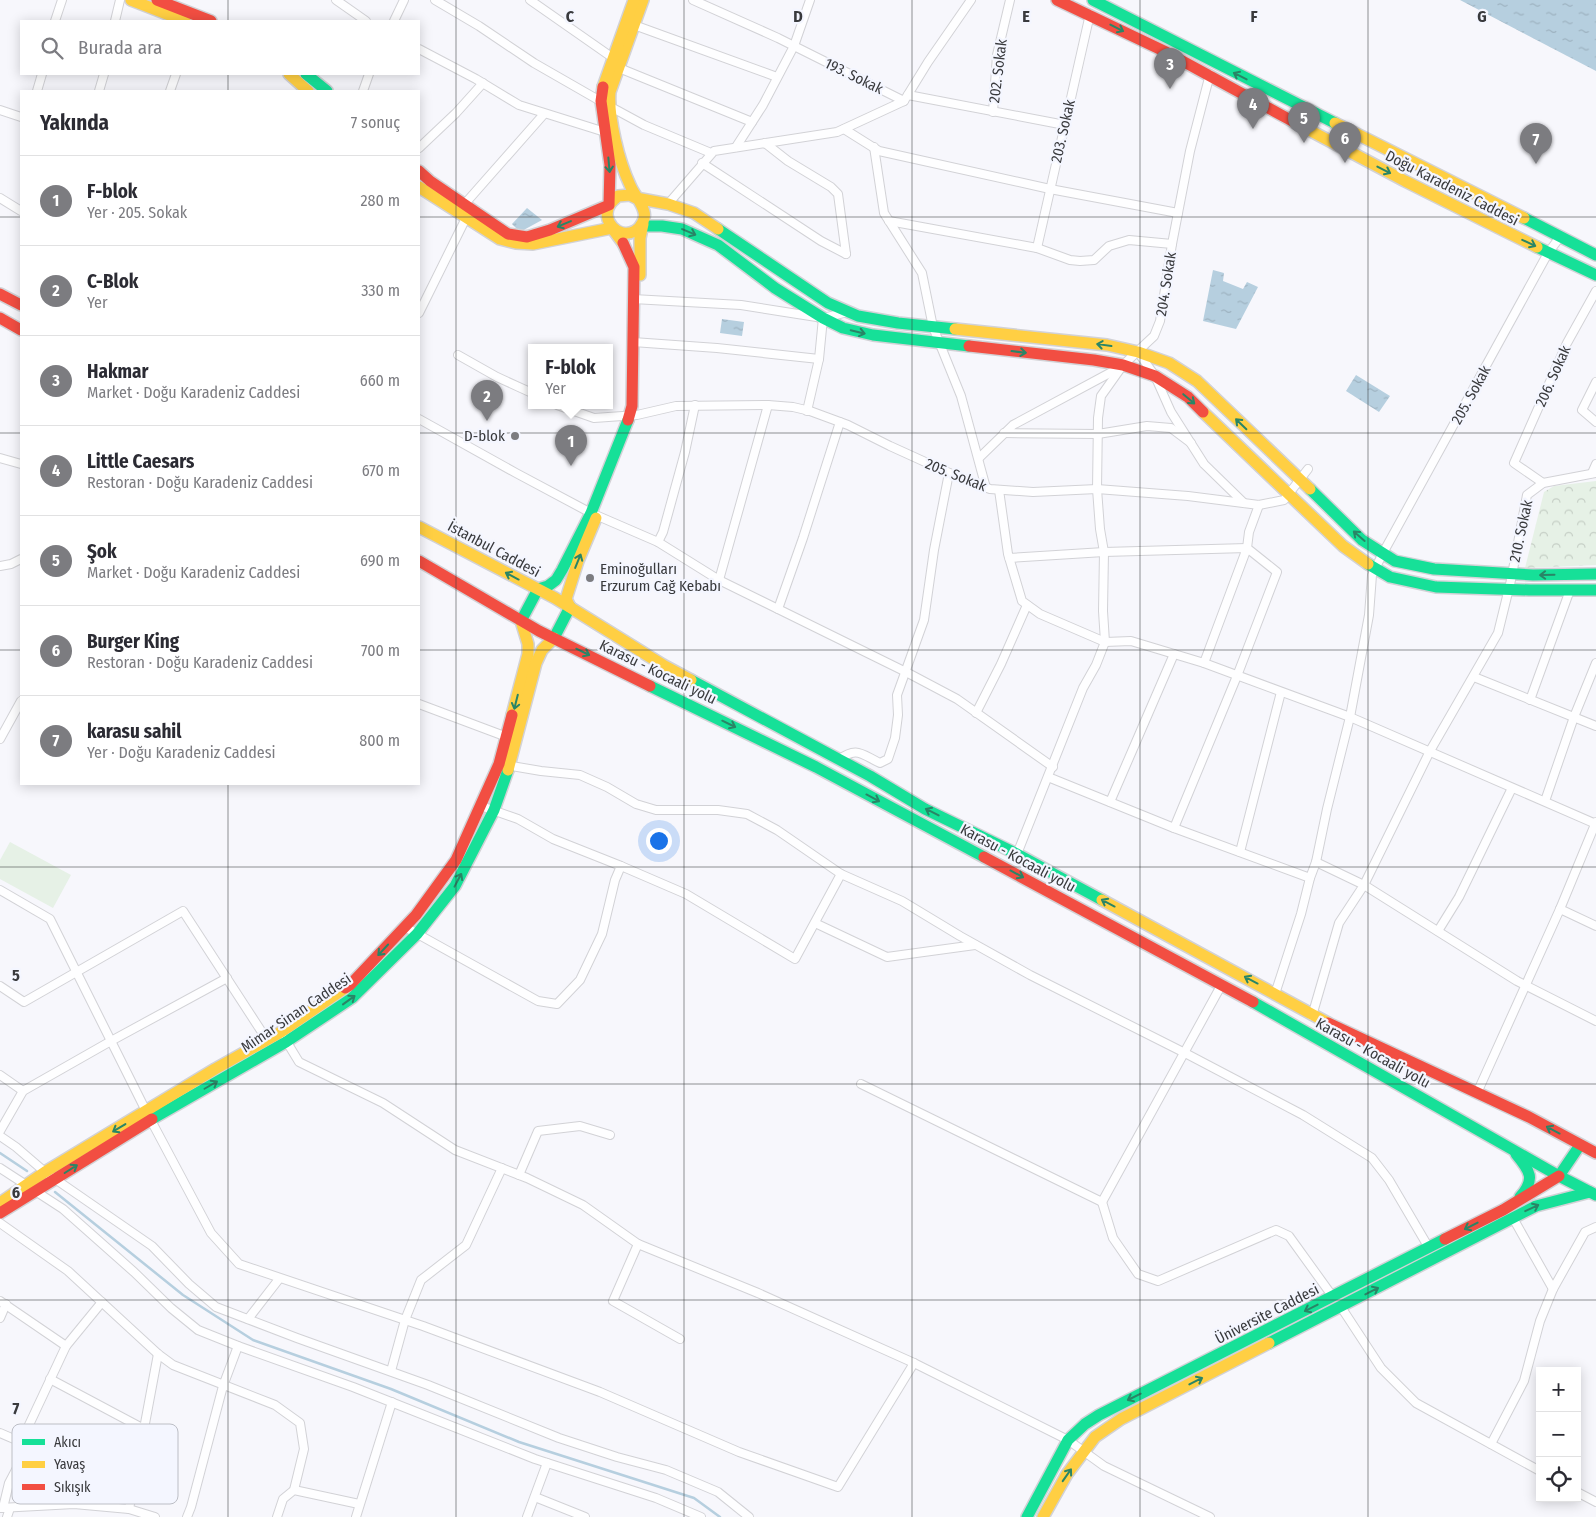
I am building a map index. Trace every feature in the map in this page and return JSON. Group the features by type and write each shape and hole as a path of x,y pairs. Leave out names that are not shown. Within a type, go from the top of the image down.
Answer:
{"main road":[{"path":"131,0 161,3 208,20"},
{"path":"570,607 566,599 570,582 594,514 639,399 634,267 626,247 612,228 607,217 610,165 605,132 605,104 610,92 616,63 634,0"},
{"path":"616,63 634,25 643,0"},
{"name":"Doğu Karadeniz Caddesi","path":"1057,0 1090,14 1503,231 1596,275"},
{"name":"Doğu Karadeniz Caddesi","path":"1093,0 1596,255"},
{"path":"161,3 184,20"},
{"path":"290,75 307,90"},
{"path":"307,75 326,90"},
{"path":"605,104 622,166 636,198 644,208 636,299"},
{"path":"420,172 462,212 500,239 516,243 533,244 612,228"},
{"path":"420,188 462,212 508,234 526,237 550,230 609,205 612,200 624,195 668,204 694,213 828,303 858,316 898,323 1107,345 1138,352 1169,363 1197,381 1362,540 1395,561 1434,569 1570,590 1596,590"},
{"path":"612,228 617,232 630,233 642,224 682,229 718,245 776,288 823,318 843,328 873,335 1094,360 1122,365 1155,376 1188,396 1344,546 1390,577 1436,587 1596,574"},
{"path":"0,294 20,303"},
{"path":"0,318 20,329"},
{"path":"521,621 538,589 548,586 556,580 594,514"},
{"name":"İstanbul Caddesi","path":"420,528 555,598"},
{"name":"Karasu - Kocaali yolu","path":"420,562 521,621 816,767 1222,984 1559,1176 1594,1190"},
{"name":"Karasu - Kocaali yolu","path":"555,598 663,665 925,809 1017,854 1312,1016 1529,1117 1596,1153"},
{"name":"Mimar Sinan Caddesi","path":"0,1203 30,1188 148,1116 352,998 417,934 455,886 494,810 505,765 536,663 542,650 554,638 570,607"},
{"name":"Mimar Sinan Caddesi","path":"148,1116 215,1069 267,1040 284,1037 350,985 416,915 456,860 481,806 505,765 508,737 528,654 528,644 521,621"},
{"path":"1559,1176 1580,1145 1596,1142"},
{"path":"1511,1149 1523,1162 1529,1171 1531,1179 1529,1188 1513,1205"},
{"name":"Üniversite Caddesi","path":"1027,1517 1068,1440 1085,1424 1112,1407 1513,1205 1559,1176"},
{"name":"Mimar Sinan Caddesi","path":"0,1212 30,1188"},
{"path":"1043,1517 1067,1474 1095,1436 1121,1419 1536,1206 1594,1190"}],"street":[{"path":"55,20 62,0"},
{"path":"116,20 120,0"},
{"path":"336,0 365,20"},
{"path":"394,20 404,0"},
{"path":"436,0 534,63 605,104 644,125 711,153"},
{"path":"530,0 616,63 752,122"},
{"name":"193. Sokak","path":"693,0 906,98 1064,125"},
{"path":"736,148 794,46 810,0"},
{"path":"668,204 714,150 837,132 906,98 928,62 971,0"},
{"name":"202. Sokak","path":"993,112 996,55 1010,0"},
{"name":"203. Sokak","path":"1036,248 1090,14"},
{"path":"634,25 777,77"},
{"path":"420,50 483,83 519,105 605,132"},
{"name":"204. Sokak","path":"1105,642 1103,612 1104,552 1097,489 1098,418 1101,396 1122,365 1154,336 1160,321 1172,244 1190,151 1209,76 1215,63"},
{"path":"37,90 42,75"},
{"path":"99,90 104,75"},
{"path":"170,90 176,75"},
{"path":"363,90 368,75"},
{"path":"420,147 456,113 483,83"},
{"path":"0,110 20,117"},
{"path":"420,309 462,212 544,114"},
{"path":"844,129 880,150 1050,189 1178,213"},
{"path":"702,164 822,241 846,254 838,194 831,187 788,161 765,144"},
{"path":"874,148 884,213 922,273 933,327 961,396 986,488"},
{"path":"0,198 20,210"},
{"path":"889,221 1036,248 1070,260 1080,261 1094,260 1109,246 1129,240 1172,244"},
{"name":"205. Sokak","path":"1275,994 1316,862 1350,717 1369,616 1372,575 1382,553 1548,252 1560,238"},
{"name":"206. Sokak","path":"1543,483 1514,463 1567,343 1596,291"},
{"path":"636,299 741,305 823,318 848,312"},
{"path":"807,410 819,359 823,318"},
{"path":"636,342 717,348 819,359"},
{"path":"1138,352 1155,376 1171,412 1204,464 1244,502"},
{"path":"458,355 496,377 528,391"},
{"path":"979,458 1013,425 1122,365"},
{"path":"1596,382 1582,410 1596,422"},
{"path":"658,542 663,532 685,452 695,405"},
{"name":"205. Sokak","path":"568,409 594,418 634,415 676,406 695,405 768,405 807,410 848,425 949,473 986,488 998,490 1033,492 1097,489 1244,502 1259,505 1284,500 1308,469"},
{"path":"719,580 768,405"},
{"path":"420,419 508,469 594,514 658,542 719,580 957,699 1053,767"},
{"path":"778,609 840,422"},
{"path":"1004,433 1098,434 1147,426 1170,428 1190,443"},
{"path":"0,458 20,464"},
{"path":"1594,473 1596,464"},
{"path":"838,760 848,752 858,752 880,763 888,759 895,738 898,715 897,695 924,620 934,550 949,473"},
{"name":"210. Sokak","path":"1312,1016 1324,981 1339,923 1364,885 1430,751 1498,633 1511,581 1527,495 1543,483 1594,473"},
{"path":"998,490 1009,558 1022,602 1040,614 1105,642 1131,641 1204,663 1350,717 1596,823 1560,909 1477,1092"},
{"path":"1204,663 1247,548 1249,532 1259,505"},
{"path":"1009,558 1104,552 1247,548 1277,572 1237,676 1174,828"},
{"path":"0,566 20,560"},
{"path":"1530,700 1570,590"},
{"path":"976,713 1001,664 1027,605"},
{"path":"1017,854 1084,688 1105,642"},
{"path":"1110,802 1174,654"},
{"path":"1545,801 1574,718 1596,663"},
{"path":"1474,677 1596,726"},
{"path":"1240,852 1281,692"},
{"path":"0,739 20,703"},
{"path":"420,704 508,737"},
{"path":"505,765 580,775 607,787 636,804 656,810 718,810 747,814 777,830 841,874 902,901 975,945 1116,1020 1185,1053 1304,1115 1372,1158 1389,1180 1429,1248"},
{"path":"1048,777 1174,828 1310,878"},
{"path":"1438,931 1459,897 1512,788"},
{"path":"481,806 518,819 553,838 686,894 794,959 841,874"},
{"path":"1316,862 1364,885 1525,985 1596,1021"},
{"path":"405,927 538,1001 557,1004 580,980 602,934 615,880 621,866"},
{"path":"0,890 50,919 148,1116 211,1233 239,1264 405,1320 600,1392 739,1452 838,1487 914,1363"},
{"path":"1560,909 1596,926"},
{"path":"0,986 24,1002 182,911 267,1040"},
{"path":"815,923 887,957 975,945"},
{"path":"0,1131 23,1092 111,1041 227,978"},
{"path":"1222,984 1102,1202 1113,1238 1138,1274 1158,1281 1276,1230 1289,1236 1333,1297"},
{"path":"284,1037 299,1062 383,1103 455,1150 519,1175 583,1205 638,1244 758,1292 914,1363 1068,1440 1104,1466 1210,1517"},
{"path":"0,1075 23,1092"},
{"path":"861,1084 1102,1202"},
{"path":"519,1175 538,1131 580,1126 610,1135"},
{"path":"0,1136 50,1176 152,1246 188,1284 216,1307 390,1371 559,1438 675,1474 718,1492 749,1517"},
{"path":"0,1168 63,1209 134,1272 171,1308 198,1330 354,1387 547,1463 656,1498 701,1517"},
{"path":"390,1371 405,1320 421,1280 466,1245 502,1168"},
{"path":"1513,1218 1553,1289"},
{"path":"0,1223 68,1271 158,1354 173,1365 275,1406 300,1423 304,1449 294,1490 283,1499 277,1517"},
{"path":"1491,1444 1524,1381 1540,1321 1553,1289 1585,1232 1596,1227"},
{"path":"638,1244 613,1301 680,1339"},
{"path":"248,1319 279,1279"},
{"path":"0,1318 3,1302 66,1346"},
{"path":"29,1424 66,1346 102,1302"},
{"path":"1341,1307 1381,1368 1416,1403 1536,1469"},
{"path":"187,1517 192,1507 223,1386 238,1346"},
{"path":"145,1424 158,1354"},
{"path":"50,1379 135,1424"},
{"path":"356,1517 392,1402"},
{"path":"0,1432 12,1438"},
{"path":"528,1517 547,1463"},
{"path":"7,1517 4,1508 12,1477"},
{"path":"294,1490 359,1504"},
{"path":"1581,1494 1596,1502"},
{"path":"535,1497 585,1517"},
{"path":"4,1508 74,1504 129,1509 155,1517"},
{"path":"129,1509 130,1504"}],"green space":[{"path":"1596,481 1596,565 1525,568 1544,492 1554,486"},
{"path":"10,842 71,875 53,908 0,879 0,860"}],"water":[{"path":"1460,0 1596,0 1596,71"},
{"path":"527,208 542,220 520,232 512,224"},
{"path":"1213,270 1224,273 1223,281 1243,289 1247,282 1258,287 1236,329 1203,321"},
{"path":"722,319 744,322 742,336 720,333"},
{"path":"1356,375 1390,396 1379,412 1346,391"}],"waterway":[{"path":"0,1153 27,1171"},
{"path":"55,1192 183,1295 253,1340 391,1389 519,1442 694,1498 720,1517"}],"traffic: fast":[{"path":"1093,0 1335,123"},
{"path":"307,75 326,90"},
{"path":"1524,218 1596,255"},
{"path":"641,226 662,226 682,229 718,245 775,288 823,318 843,328 873,335 969,346"},
{"path":"718,229 828,303 858,316 898,323 955,329"},
{"path":"1537,247 1596,275"},
{"path":"538,589 548,586 556,580 562,570 591,513 628,420"},
{"path":"1310,489 1362,540 1395,561 1434,569 1533,575 1596,574"},
{"path":"1368,564 1390,577 1436,587 1596,590"},
{"path":"521,621 538,589"},
{"path":"554,638 570,607"},
{"path":"691,680 870,776 925,809 1017,854 1102,900"},
{"path":"650,686 816,767 984,857"},
{"path":"152,1119 286,1042 352,998 417,934 455,886 494,810 508,770"},
{"path":"1253,1002 1559,1176 1596,1195"},
{"path":"1559,1176 1580,1145"},
{"path":"1516,1154 1525,1165 1529,1175 1528,1185 1520,1197"},
{"path":"1269,1343 1536,1206 1590,1192"},
{"path":"1027,1517 1068,1440 1085,1424 1099,1415 1445,1239"}],"traffic: slow":[{"path":"131,0 182,20"},
{"path":"603,87 634,0"},
{"path":"643,0 610,92 610,103 618,152 630,185 638,198 640,202 643,208 644,217 639,228 629,233 623,233 612,227 607,216 611,203 618,196 630,195 636,198 668,204 694,213 718,229"},
{"path":"290,75 307,90"},
{"path":"1294,122 1405,181 1537,247"},
{"path":"1335,123 1524,218"},
{"path":"420,188 500,239 516,243 533,244 612,228 623,243"},
{"path":"640,275 640,238 643,224"},
{"path":"955,329 1107,345 1138,352 1169,363 1197,381 1310,489"},
{"path":"1203,412 1343,546 1368,564"},
{"path":"570,607 566,599 578,561 596,518"},
{"path":"420,528 555,598 663,665 691,680"},
{"path":"512,715 528,654 528,644 521,621"},
{"path":"508,770 536,663 542,650 554,638"},
{"path":"1102,900 1328,1023"},
{"path":"0,1203 45,1172 215,1069 281,1032 345,988"},
{"path":"1043,1517 1067,1474 1095,1437 1121,1419 1269,1343"}],"traffic: jam":[{"path":"157,0 208,20"},
{"path":"1057,0 1166,52 1294,122"},
{"path":"420,172 430,181 508,234 527,237 550,230 609,205 610,165 601,101 603,87"},
{"path":"623,243 634,267 632,406 628,420"},
{"path":"0,294 20,304"},
{"path":"0,318 20,329"},
{"path":"969,346 1123,365 1155,376 1188,397 1203,412"},
{"path":"420,562 539,631 650,686"},
{"path":"345,988 416,915 456,860 499,764 512,715"},
{"path":"984,857 1253,1002"},
{"path":"1328,1023 1529,1117 1596,1153"},
{"path":"0,1213 152,1119"},
{"path":"1445,1239 1503,1210 1559,1176"}],"place":[{"name":"Hakmar","path":"1170,89"},
{"name":"Little Caesars","path":"1253,129"},
{"name":"Şok","path":"1304,143"},
{"name":"Burger King","path":"1345,163"},
{"name":"karasu sahil","path":"1536,164"},
{"name":"C-Blok","path":"487,421"},
{"name":"D-blok","path":"515,436"},
{"name":"F-blok","path":"571,466"},
{"name":"Eminoğulları Erzurum Cağ Kebabı","path":"590,578"}]}
